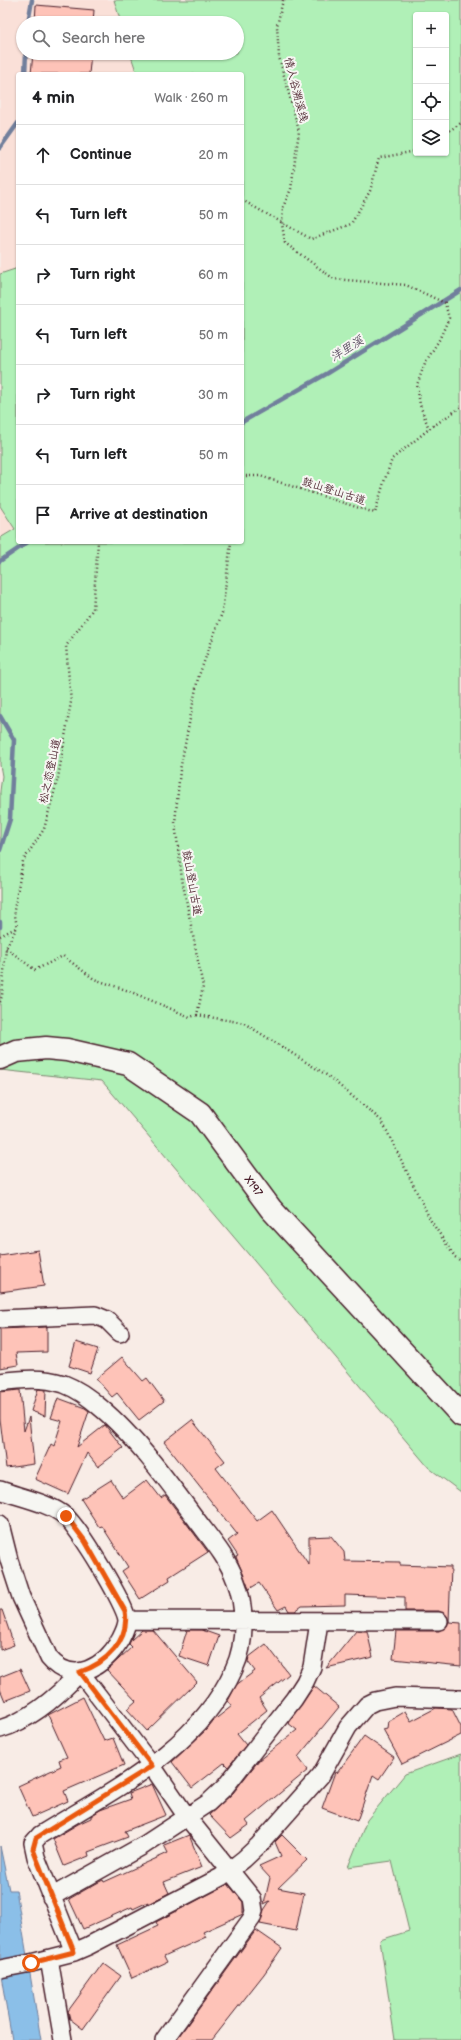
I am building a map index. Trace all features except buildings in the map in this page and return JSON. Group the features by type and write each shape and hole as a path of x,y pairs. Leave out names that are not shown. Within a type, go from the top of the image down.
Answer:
{"main road":[{"name":"X197","path":"0,1058 16,1051 46,1048 67,1050 128,1064 200,1113 271,1209 461,1415"}],"street":[{"path":"0,1319 95,1315 107,1320 120,1333"},
{"path":"0,1382 40,1378 64,1384 94,1402 112,1418 180,1499 221,1553 236,1580 240,1594 242,1621 240,1652 227,1682 194,1727 152,1766 36,1838 33,1849 74,1952"},
{"path":"0,1490 57,1510 66,1516 88,1547 125,1611 127,1620 126,1627 121,1638 106,1659 99,1664 80,1672 49,1702 20,1720 0,1729"},
{"path":"0,1524 9,1560 21,1597 49,1658 55,1665 62,1669 80,1672 152,1766 187,1817 252,1898 254,1911 252,1918 164,2040"},
{"path":"127,1620 319,1622 439,1621"},
{"path":"51,1897 144,1845 208,1802 225,1787 297,1695 312,1667 319,1622"},
{"path":"0,1969 50,1959 74,1952 198,1890 230,1870 259,1845 321,1775 348,1727 367,1705 375,1701 395,1698 461,1699"},
{"path":"50,1959 63,2040"}],"path":[{"name":"情人谷溯溪线","path":"282,224 283,207 291,189 298,131 279,57 277,26 283,0"},
{"path":"449,131 461,123"},
{"path":"244,201 310,239 351,224 370,191 379,158 413,152"},
{"path":"282,224 285,243 334,279 406,285 445,303 449,318 439,340 425,363 418,385 420,405 429,429"},
{"name":"鼓山登山古道","path":"244,476 260,476 375,513 392,459 429,429 461,407"},
{"name":"松之恋登山道","path":"17,927 14,910 23,861 44,829 58,778 71,702 66,646 93,609 98,544"},
{"name":"鼓山登山古道","path":"196,1015 203,987 182,879 174,823 180,770 198,678 222,613 231,544"},
{"path":"0,936 17,927"},
{"path":"0,1002 2,996 6,948 17,927"},
{"path":"6,948 35,970 63,956 94,979 129,991 190,1017 196,1015 244,1023 328,1076 382,1121 431,1221 455,1257 461,1261"}],"shaded area":[{"path":"0,0 114,0 119,16 16,16 16,60 132,60 136,72 16,72 16,269 0,274"},
{"path":"0,506 15,529 0,538"}],"green space":[{"path":"114,0 461,0 461,1492 429,1468 102,1081 0,1070 0,791 2,776 0,765 0,538 15,529 0,506 0,274 16,269 16,544 244,544 244,72 136,72 132,60 244,60 244,16 119,16"},
{"path":"461,1754 461,2040 395,2040 380,1940 409,1931 392,1861 348,1867 367,1820 405,1774"}],"water":[{"path":"0,1846 9,1890 16,1890 41,2040 12,2040 0,1970"}],"waterway":[{"path":"29,16 32,0"},
{"path":"25,72 26,60"},
{"path":"0,148 16,126"},
{"name":"洋里溪","path":"244,421 328,373 461,290"},
{"name":"洋里溪","path":"0,561 25,544"},
{"name":"洋里溪","path":"0,716 14,740 10,819 0,850"},
{"name":"洋里溪","path":"0,922 0,927"}],"route":[{"path":"31,1963 74,1952 33,1849 33,1843 36,1838 152,1766 80,1672 91,1668 106,1659 115,1649 121,1638 126,1627 127,1620 125,1611 85,1541 66,1516"}]}
